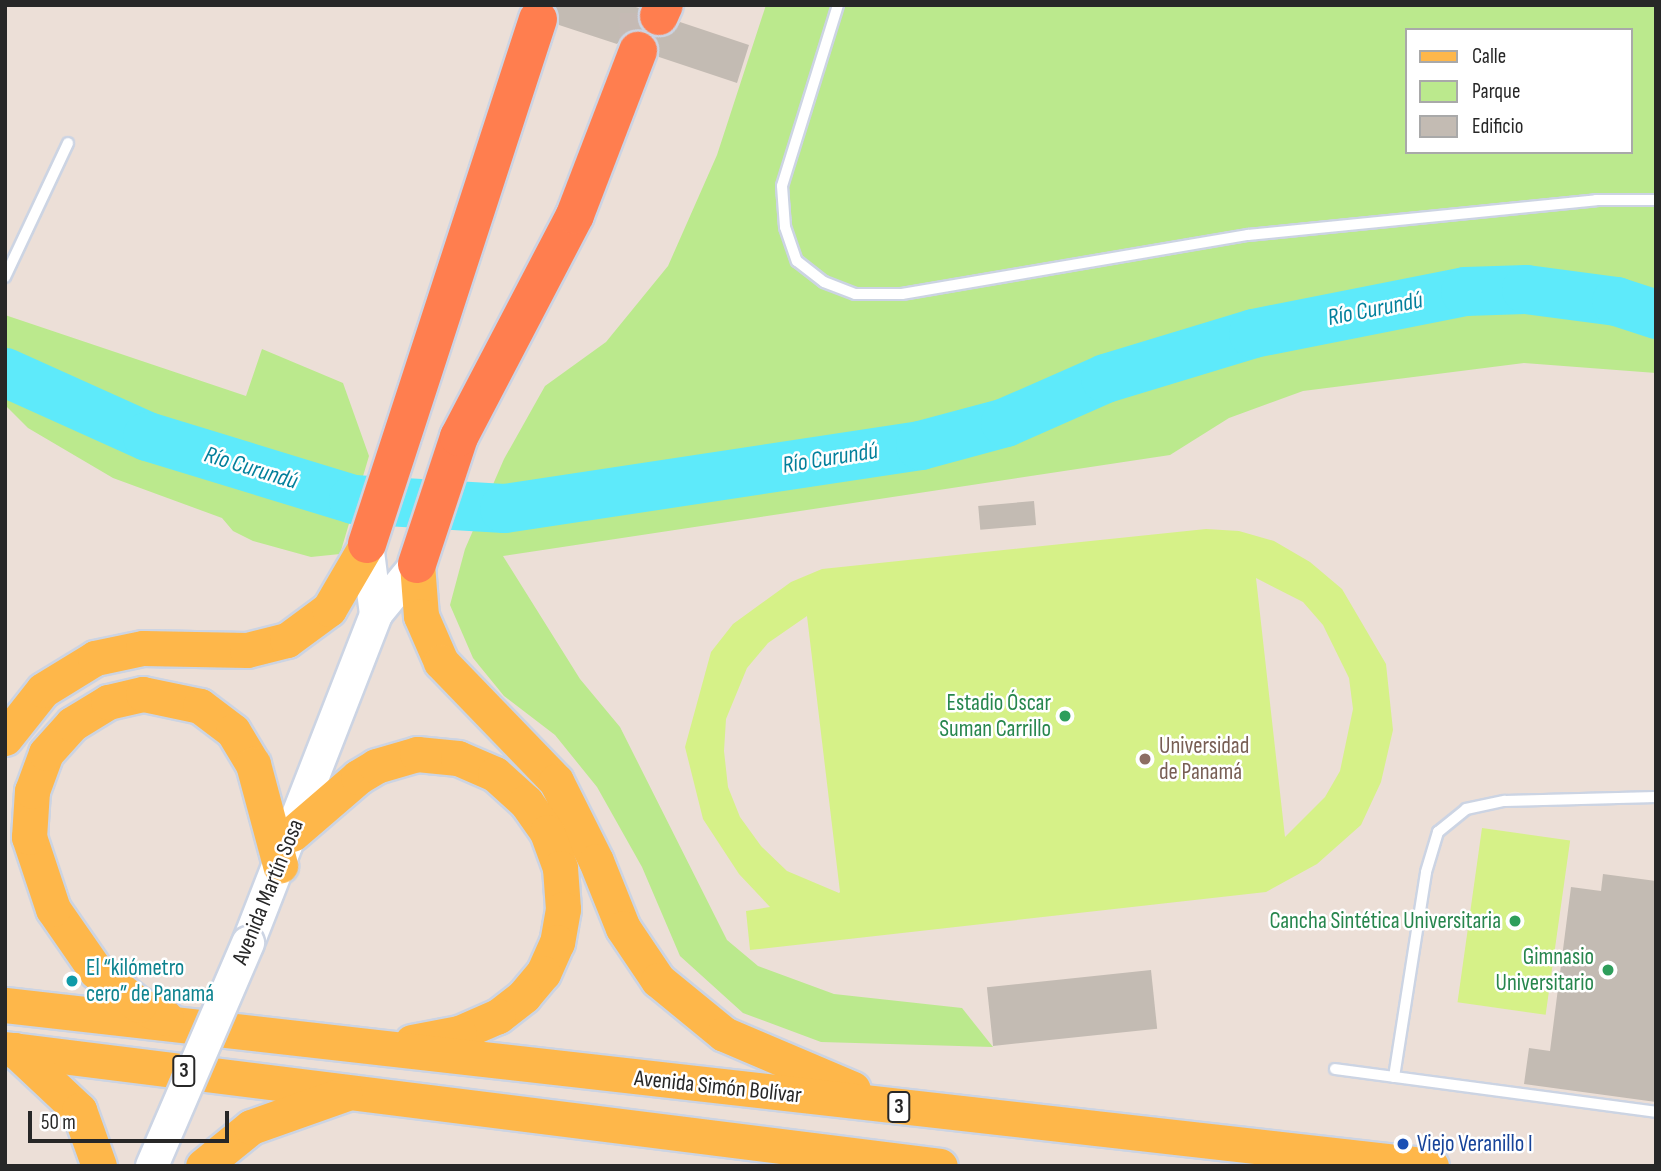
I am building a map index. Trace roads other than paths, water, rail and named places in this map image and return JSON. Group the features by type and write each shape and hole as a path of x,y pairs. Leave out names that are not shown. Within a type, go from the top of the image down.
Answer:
{"highway":[{"path":"368,540 538,19"},
{"path":"419,559 459,437 500,350 575,215 638,51"}],"main road":[{"name":"Avenida Martín Sosa","path":"368,540 376,614"},
{"path":"5,738 43,690 95,658 143,648 247,650 287,640 312,625 338,599 368,540"},
{"name":"Avenida Martín Sosa","path":"152,1166 248,943 376,614 419,559"},
{"path":"419,559 421,616 441,662 556,782 623,928 640,958 676,999 724,1034 788,1064 860,1091 948,1113"},
{"path":"189,1028 139,1005 96,971 53,909 33,859 29,837 32,791 46,753 72,724 108,702 143,694 200,706 233,731 253,764 286,849 340,789 376,766 416,754 438,755 477,764 511,785 539,819 556,852 563,890 561,927 543,973 524,996 498,1016 459,1033 367,1048"},
{"name":"Avenida Simón Bolívar","path":"5,1005 948,1113 1271,1145 1431,1166"},
{"path":"10,1049 79,1110 99,1166"},
{"name":"3","path":"10,1049 940,1166"},
{"path":"203,1166 251,1127 352,1092"}],"lane":[{"path":"838,5 782,186 785,227 797,261 824,282 855,294 902,294 1248,234 1596,200 1656,200"},
{"path":"5,276 68,143"},
{"path":"1394,1077 1426,872 1438,832 1465,809 1505,802 1656,797"},
{"path":"1335,1069 1656,1112"}],"waterway":[{"name":"Río Curundú","path":"5,372 147,436 353,499 504,508 920,445 1005,422 1105,378 1253,333 1465,291 1526,289 1616,301 1656,314"}],"tunnel":[{"path":"638,51 639,8"}],"place":[{"name":"Estadio Óscar Suman Carrillo","path":"1065,716"},
{"name":"Universidad de Panamá","path":"1145,759"},
{"name":"Cancha Sintética Universitaria","path":"1515,921"},
{"name":"Gimnasio Universitario","path":"1608,970"},
{"name":"El “kilómetro cero” de Panamá","path":"72,981"},
{"name":"Viejo Veranillo I","path":"1403,1144"}]}
